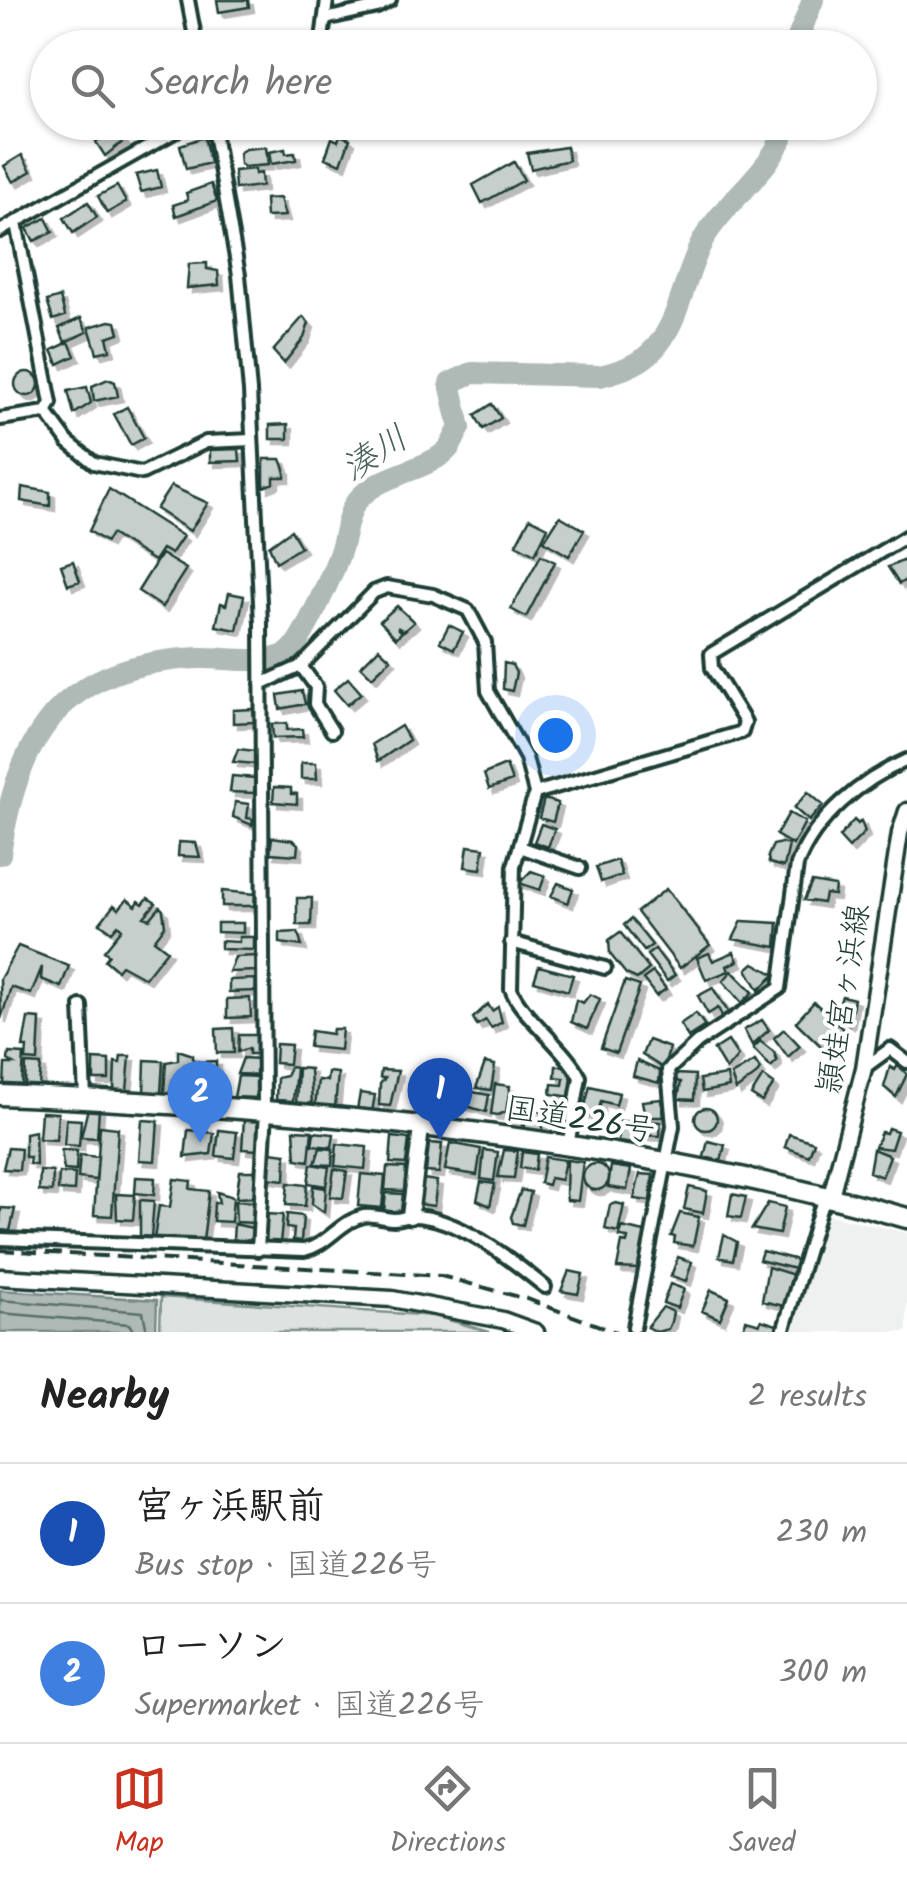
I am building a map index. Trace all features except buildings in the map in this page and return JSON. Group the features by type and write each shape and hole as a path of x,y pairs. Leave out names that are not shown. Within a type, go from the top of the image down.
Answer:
{"highway":[{"name":"国道226号","path":"0,1094 265,1109 567,1148 831,1196 907,1218"}],"street":[{"path":"188,0 194,30"},
{"path":"323,30 327,0"},
{"path":"325,19 377,8 390,0"},
{"path":"0,231 161,140"},
{"path":"215,140 241,294 252,440 260,642 265,1109 258,1250"},
{"path":"16,223 51,403 46,412"},
{"path":"46,412 68,442 94,463 142,474 206,442 252,440"},
{"path":"0,419 46,412"},
{"path":"535,793 742,732 744,722 712,668 711,654 907,536"},
{"path":"261,680 301,666 374,592 388,588 450,599 468,610 479,626 488,690 520,744 535,793 514,866 513,996 556,1040 580,1077 567,1148"},
{"path":"301,666 316,687 315,704 332,731"},
{"path":"634,1327 673,1126 668,1070 698,1042 780,988 797,865 804,846 832,812 884,770 907,760"},
{"name":"頴娃宮ヶ浜線","path":"831,1196 864,1068 900,833 907,811"},
{"path":"520,847 580,868"},
{"path":"511,942 604,968"},
{"path":"82,1006 85,1098"},
{"path":"864,1068 890,1048 907,1062"},
{"path":"410,1216 421,1129"},
{"path":"783,1332 820,1209 831,1196"},
{"path":"0,1239 304,1250 320,1247 349,1222 366,1216 399,1220 410,1216 464,1231 498,1248 546,1287"},
{"path":"0,1278 392,1300 503,1320 536,1332"}],"shaded area":[{"path":"821,1213 907,1233 907,1332 787,1332"},
{"path":"161,1297 435,1316 490,1332 160,1332"}],"water":[{"path":"0,1290 157,1300 156,1332 0,1332"}],"waterway":[{"name":"湊川","path":"801,30 813,0"},
{"name":"湊川","path":"0,854 20,772 36,739 57,711 83,690 114,673 153,663 199,658 269,659 294,647 325,589 351,512 361,496 428,463 450,446 460,428 450,383 472,373 600,376 626,368 649,354 668,329 706,235 763,168 781,140"}],"railway":[{"path":"0,1250 441,1276 527,1299 616,1332"}],"place":[{"name":"宮ヶ浜駅前","path":"440,1140"},
{"name":"ローソン","path":"200,1143"}]}
